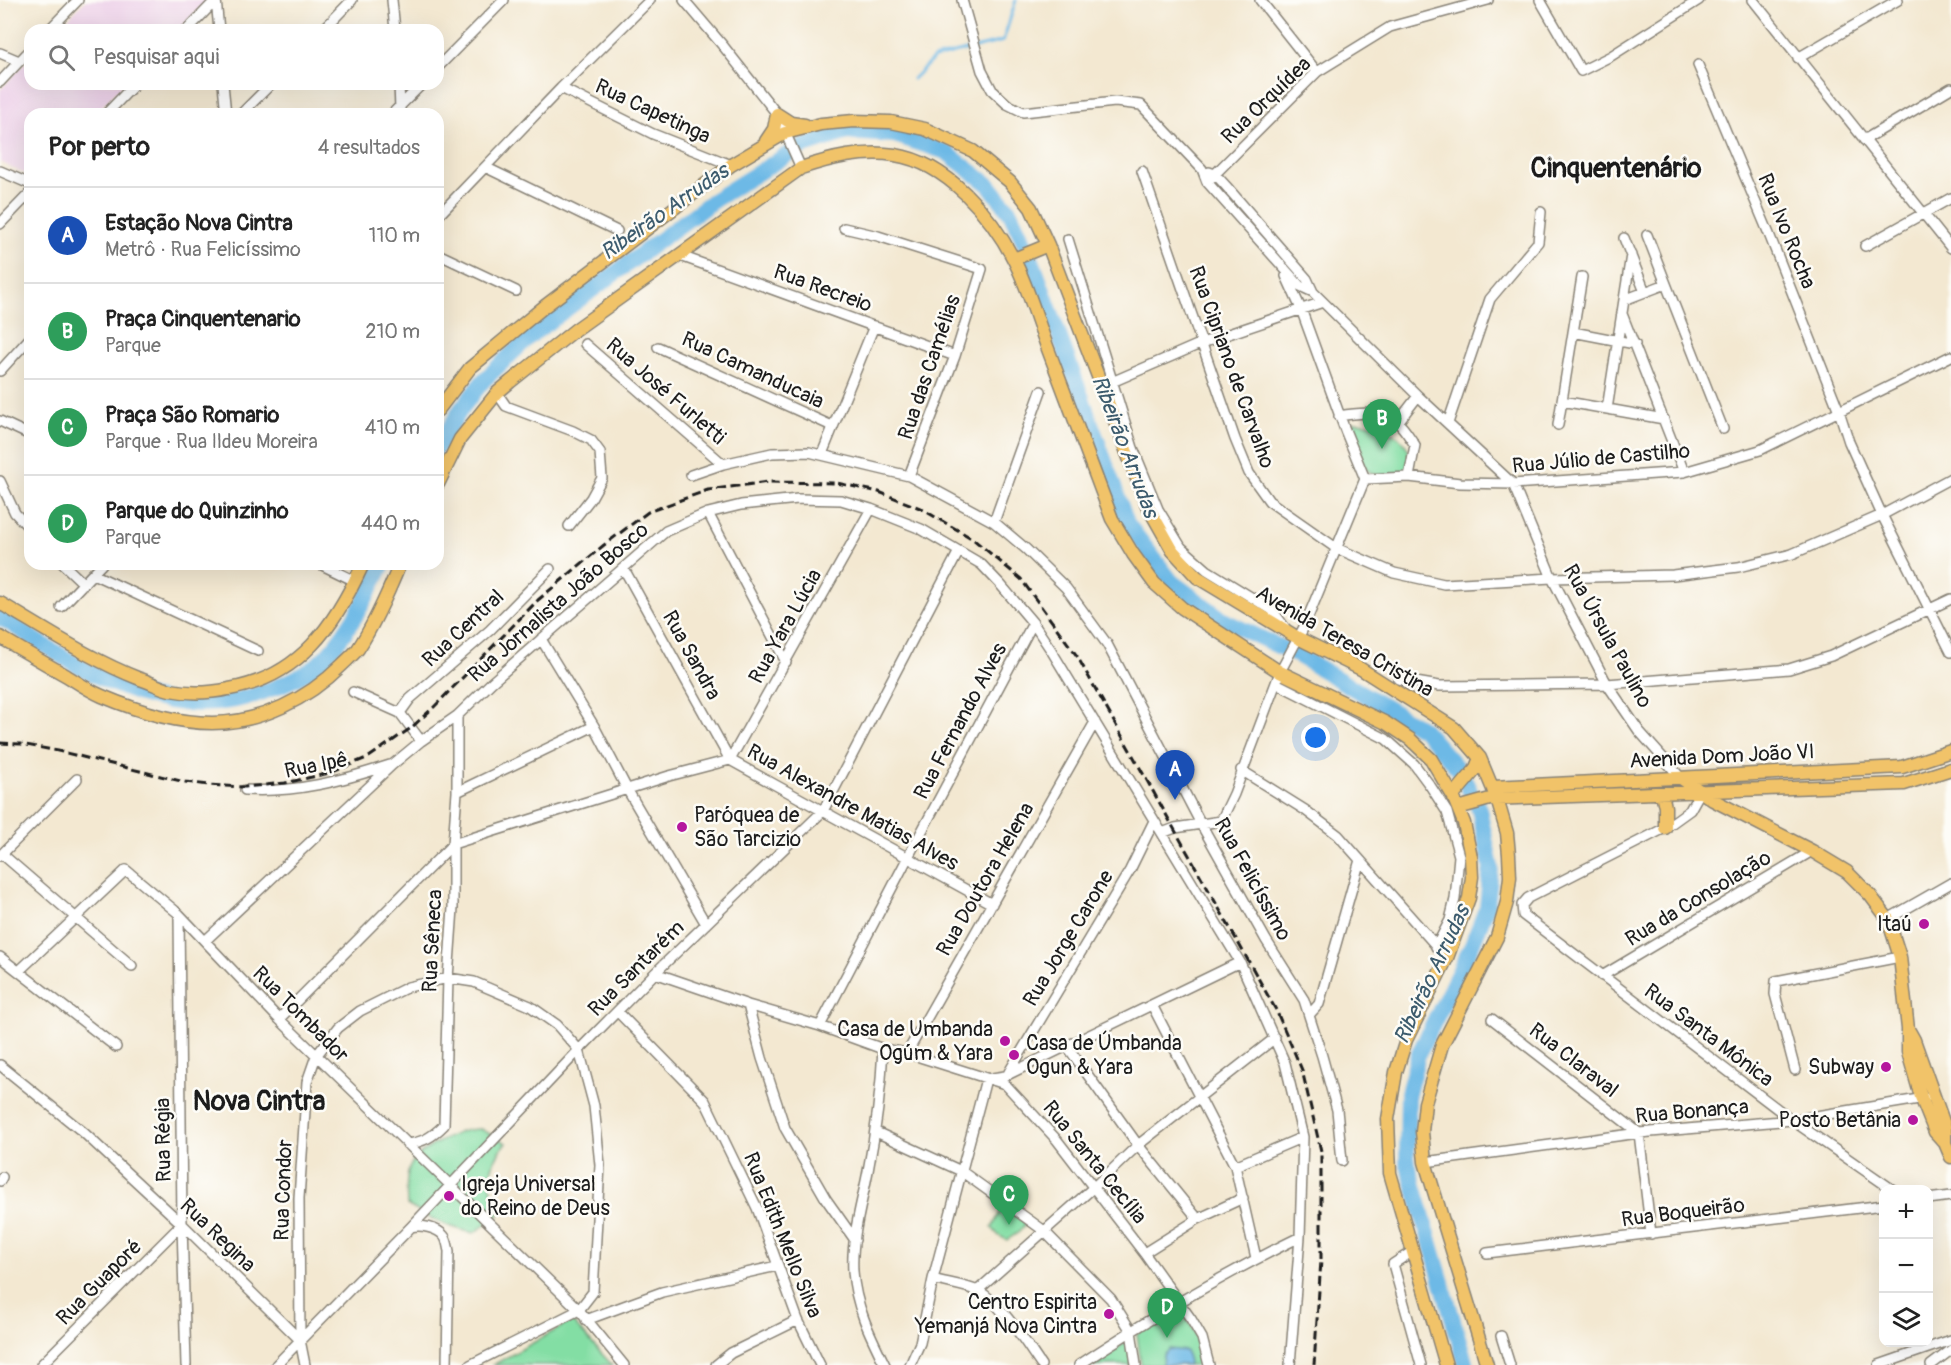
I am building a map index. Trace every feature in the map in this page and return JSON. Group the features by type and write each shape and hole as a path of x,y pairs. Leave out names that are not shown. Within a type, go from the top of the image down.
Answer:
{"main road":[{"path":"764,145 774,129 777,114 791,123 811,126"},
{"name":"Avenida Teresa Cristina","path":"811,126 854,121 891,122 925,129 973,151 1010,182 1031,208 1147,505 1173,550 1197,577 1294,638 1361,669 1454,728 1477,764 1493,795 1507,833 1510,877 1507,902 1497,937 1442,1045 1425,1102 1422,1132 1425,1162 1487,1365"},
{"path":"444,403 470,368 554,299 731,165 764,145 811,126"},
{"path":"444,472 460,439 497,393 575,330 799,164 861,154 895,155 928,165 957,186 978,205 1015,259 1112,519 1154,583 1182,608 1308,692 1350,706 1386,723 1404,735 1431,759 1459,800 1471,857 1472,877 1469,898 1447,958 1406,1040 1396,1072 1388,1119 1390,1173 1446,1365"},
{"path":"1015,259 1046,245"},
{"path":"0,603 109,667 169,690 194,693 216,692 262,681 289,667 301,657 326,629 360,570"},
{"path":"0,637 101,696 180,720 212,723 234,721 260,716 300,698 322,684 357,650 386,597 397,570"},
{"name":"Avenida Dom João VI","path":"1493,795 1681,778 1902,767 1951,751"},
{"path":"1459,800 1477,764"},
{"name":"Avenida Dom João VI","path":"1493,795 1700,792 1904,784 1951,769"},
{"name":"Rua Úrsula Paulino","path":"1681,778 1700,792 1812,850 1847,872 1870,895 1888,920 1900,957 1908,1029 1908,1052 1921,1097 1935,1132 1945,1143 1951,1157"},
{"path":"1662,793 1665,828"},
{"path":"1459,800 1493,795"},
{"name":"Rua Úrsula Paulino","path":"1908,1029 1945,1128 1945,1143"}],"street":[{"path":"55,24 78,0"},
{"path":"193,24 216,0"},
{"path":"216,0 218,24"},
{"path":"329,24 352,0"},
{"path":"392,0 394,24"},
{"path":"444,61 504,0"},
{"path":"444,210 650,0"},
{"path":"684,0 777,114 799,164"},
{"name":"Rua Úrsula Paulino","path":"962,0 972,38 992,90 1007,104 1023,112 1115,102 1141,105 1202,169 1207,182 1300,286 1312,292 1323,302 1418,396 1513,484 1552,578 1607,684 1639,731 1681,778"},
{"path":"1260,0 1317,72"},
{"name":"Rua Orquídea","path":"1207,182 1317,72 1390,27 1488,0"},
{"path":"1539,0 1581,71 1611,56 1699,0"},
{"path":"1753,0 1951,248"},
{"path":"1798,58 1898,0"},
{"path":"0,53 19,61"},
{"path":"0,82 24,56"},
{"name":"Rua Ivo Rocha","path":"1698,65 1734,146 1839,411 1849,442 1882,515 1951,652"},
{"name":"Rua Capetinga","path":"561,88 653,134 731,165"},
{"path":"1864,140 1951,88"},
{"path":"112,108 129,90"},
{"path":"224,90 225,108"},
{"path":"247,108 265,90"},
{"path":"399,90 400,108"},
{"path":"402,108 417,90"},
{"path":"484,167 617,231"},
{"name":"Rua Úrsula Paulino","path":"1202,169 1215,174 1307,279 1312,292"},
{"path":"0,171 24,181"},
{"name":"Rua Cipriano de Carvalho","path":"1142,171 1235,439 1249,473 1269,501 1336,549 1394,573 1444,584 1673,575 1737,567 1792,554 1882,515 1951,478"},
{"path":"1865,246 1951,198"},
{"path":"0,224 24,199"},
{"path":"1448,423 1490,299 1538,242 1541,212"},
{"name":"Rua das Camélias","path":"844,228 878,236 982,269 955,357 909,476"},
{"path":"1647,235 1723,429"},
{"path":"1624,238 1645,292"},
{"path":"1068,239 1133,448 1158,509 1181,547 1207,570 1272,610 1294,638"},
{"name":"Rua Recreio","path":"678,255 955,357"},
{"path":"1607,409 1631,255"},
{"path":"444,258 516,291"},
{"path":"1162,833 1175,828 1221,821 1294,638 1336,549 1365,479 1339,416 1301,309 1280,263"},
{"path":"1558,425 1582,277"},
{"path":"1624,300 1666,284"},
{"path":"1112,382 1202,343 1323,302"},
{"path":"1622,314 1684,472"},
{"path":"822,454 874,326"},
{"path":"1573,332 1635,344"},
{"name":"Rua José Furletti","path":"585,344 723,464"},
{"path":"0,371 24,345"},
{"name":"Rua Camanducaia","path":"658,347 832,426"},
{"name":"Rua Júlio de Castilho","path":"1365,479 1409,477 1460,483 1513,484 1684,472 1760,450 1951,356"},
{"path":"994,522 1041,391"},
{"path":"497,393 506,406 573,430 591,440 600,452 602,478 591,498 568,526"},
{"path":"1398,422 1418,396"},
{"path":"1562,401 1664,419"},
{"path":"1339,416 1383,415 1398,422 1415,445 1409,477"},
{"path":"0,421 24,432"},
{"name":"Rua Felicíssimo","path":"691,475 723,464 772,453 809,452 909,476 994,522 1026,549 1065,588 1107,644 1266,940 1304,1000 1337,1110 1342,1161"},
{"path":"0,481 15,513 24,523"},
{"name":"Rua Jornalista João Bosco","path":"205,940 392,765 457,716 541,639 666,531 708,513 741,505 798,500 841,500 872,509 921,529 959,551 987,571 1033,623 1240,962 1285,1062 1303,1137 1300,1237 1290,1365"},
{"name":"Rua Yara Lúcia","path":"730,760 872,509"},
{"path":"708,513 786,662"},
{"name":"Rua Santarém","path":"276,1365 579,1050 823,811 959,551"},
{"name":"Rua Central","path":"400,713 410,699 490,630 550,569"},
{"name":"Rua Sandra","path":"624,569 730,760"},
{"path":"69,570 84,584"},
{"path":"61,608 97,570"},
{"path":"332,570 355,581"},
{"path":"93,574 258,651"},
{"path":"1398,679 1439,686 1607,684 1789,669 1831,656 1951,599"},
{"name":"Rua Fernando Alves","path":"820,1026 1033,623"},
{"path":"541,639 594,726 627,789 706,924"},
{"path":"353,692 400,713 421,741"},
{"path":"1308,692 1345,718 1386,739 1400,751 1414,764 1431,786 1447,812 1459,856 1455,899 1450,920 1437,947"},
{"path":"1345,718 1350,706"},
{"name":"Rua Sêneca","path":"407,1144 422,1142 433,1136 444,1125 448,978 453,908 453,844 457,792 457,716"},
{"name":"Rua Doutora Helena","path":"907,1053 1095,722"},
{"path":"457,792 594,726"},
{"path":"1400,751 1404,735"},
{"name":"Rua Alexandre Matias Alves","path":"453,844 627,789 730,760 992,904"},
{"name":"Rua Ipê","path":"245,790 275,792 340,781 392,765"},
{"path":"1241,770 1305,810 1338,835 1447,958"},
{"path":"77,779 1,855 76,916 132,966"},
{"path":"1665,828 1690,810 1700,792"},
{"name":"Rua Jorge Carone","path":"1009,1072 1130,870 1154,821"},
{"name":"Rua Santa Mônica","path":"1665,828 1528,898 1522,905 1523,915 1792,1120 1886,1185"},
{"path":"279,1020 453,844"},
{"name":"Rua da Consolação","path":"1602,976 1812,850"},
{"path":"1309,1015 1318,1004 1360,860"},
{"name":"Rua Tombador","path":"76,916 126,870 179,914 279,1020 579,1310 624,1365"},
{"path":"1888,920 1951,883"},
{"name":"Rua Régia","path":"179,914 182,1224 186,1365"},
{"path":"19,971 76,916"},
{"path":"0,957 117,1047"},
{"path":"1796,1070 1775,994 1776,981 1900,957"},
{"path":"910,1365 920,1343 933,1279 986,1079 1005,1076 1009,1072 1240,962"},
{"name":"Rua Santa Cecília","path":"655,974 820,1026 883,1049 907,1053 1005,1084 1057,1140 1144,1253 1191,1319 1202,1338 1209,1365"},
{"name":"Rua Condor","path":"305,1365 300,1340 299,1198 307,1082 316,1056 339,1028 360,1011 408,987 448,978 474,982 530,1006 557,1025 579,1050 594,1106 600,1165 593,1292 579,1310"},
{"path":"748,1005 762,1058 785,1128 826,1199 855,1240"},
{"path":"1152,1005 1235,1166 1256,1258"},
{"name":"Rua Edith Mello Silva","path":"618,1012 705,1101 757,1208 798,1320 820,1365"},
{"name":"Rua Claraval","path":"1492,1019 1638,1133"},
{"path":"977,1291 1138,1145 1275,1038"},
{"path":"1067,1046 1138,1145 1198,1219"},
{"path":"883,1049 876,1132 855,1240 853,1271 861,1315 885,1365"},
{"name":"Rua Regina","path":"0,1065 83,1132 182,1224 300,1340"},
{"path":"1921,1097 1927,1099 1938,1124 1945,1128"},
{"name":"Rua Bonança","path":"1425,1162 1638,1133 1792,1120 1921,1097"},
{"path":"876,1132 961,1171 1043,1230 1111,1299 1131,1331 1136,1365"},
{"path":"1638,1133 1651,1234"},
{"path":"1235,1166 1303,1137"},
{"path":"1933,1198 1951,1196"},
{"path":"1144,1253 1198,1219 1243,1198"},
{"name":"Rua Boqueirão","path":"1487,1253 1879,1206"},
{"name":"Rua Guaporé","path":"41,1365 182,1224"},
{"path":"411,1227 418,1225 434,1229 444,1236 449,1251 447,1365"},
{"path":"1079,1365 1178,1303 1256,1258 1300,1237"},
{"path":"1413,1251 1394,1264 1421,1365"},
{"path":"586,1320 662,1292 777,1266"},
{"path":"933,1279 977,1291 990,1300 1014,1326 1041,1365"},
{"path":"470,1365 579,1310"},
{"path":"716,1365 730,1353 798,1320"},
{"path":"1501,1336 1510,1365"},
{"path":"1879,1365 1901,1361 1951,1340"},
{"path":"1931,1365 1951,1350"}],"shaded area":[{"path":"86,0 208,0 184,24 63,24"},
{"path":"24,64 24,90 118,90 100,108 24,108 24,173 0,162 0,90"}],"green space":[{"path":"1353,422 1375,425 1397,436 1405,443 1409,453 1409,463 1404,475 1377,475 1364,467 1349,428"},
{"path":"481,1129 506,1143 494,1161 490,1178 499,1215 474,1233 439,1222 407,1205 408,1173 415,1159 430,1147 456,1134"},
{"path":"1007,1206 1026,1223 1019,1232 1007,1240 999,1236 992,1228 1000,1212"},
{"path":"1178,1306 1194,1330 1206,1365 1141,1365 1137,1334"},
{"path":"572,1321 612,1365 493,1365"},
{"path":"1130,1339 1133,1365 1094,1365"}],"water":[{"path":"1169,1349 1186,1351 1188,1365 1162,1365 1163,1355"}],"waterway":[{"path":"913,79 934,58 1003,41 1016,0"},
{"name":"Ribeirão Arrudas","path":"444,437 461,409 483,381 530,336 714,200 798,148 848,132 894,135 946,152 989,185 1010,212 1030,255 1127,523 1172,582 1225,621 1299,656 1424,730 1460,771 1479,809 1491,867 1487,907 1472,945 1418,1055 1408,1093 1407,1162 1466,1365"},
{"name":"Ribeirão Arrudas","path":"0,617 64,657 128,690 162,700 197,704 233,701 283,684 316,666 346,631 380,570"}],"railway":[{"path":"0,743 21,744 58,751 185,782 209,785 245,787 285,783 330,773 369,757 411,728 538,600 648,512 708,490 768,482 837,483 879,492 920,508 973,539 1021,579 1077,656 1276,1010 1302,1070 1321,1151 1321,1260 1314,1365"}],"place":[{"name":"Praça Cinquentenario","path":"1382,449"},
{"name":"Estação Nova Cintra","path":"1175,800"},
{"name":"Paróquea de São Tarcizio","path":"682,827"},
{"name":"Itaú","path":"1924,924"},
{"name":"Casa de Umbanda Ogúm & Yara","path":"1005,1041"},
{"name":"Casa de Úmbanda Ogun & Yara","path":"1014,1055"},
{"name":"Subway","path":"1886,1067"},
{"name":"Posto Betânia","path":"1913,1120"},
{"name":"Igreja Universal do Reino de Deus","path":"449,1196"},
{"name":"Praça São Romario","path":"1009,1225"},
{"name":"Centro Espirita Yemanjá Nova Cintra","path":"1109,1314"},
{"name":"Parque do Quinzinho","path":"1167,1338"}],"district":[{"name":"Cinquentenário","path":"1616,168"},
{"name":"Nova Cintra","path":"259,1101"}]}
